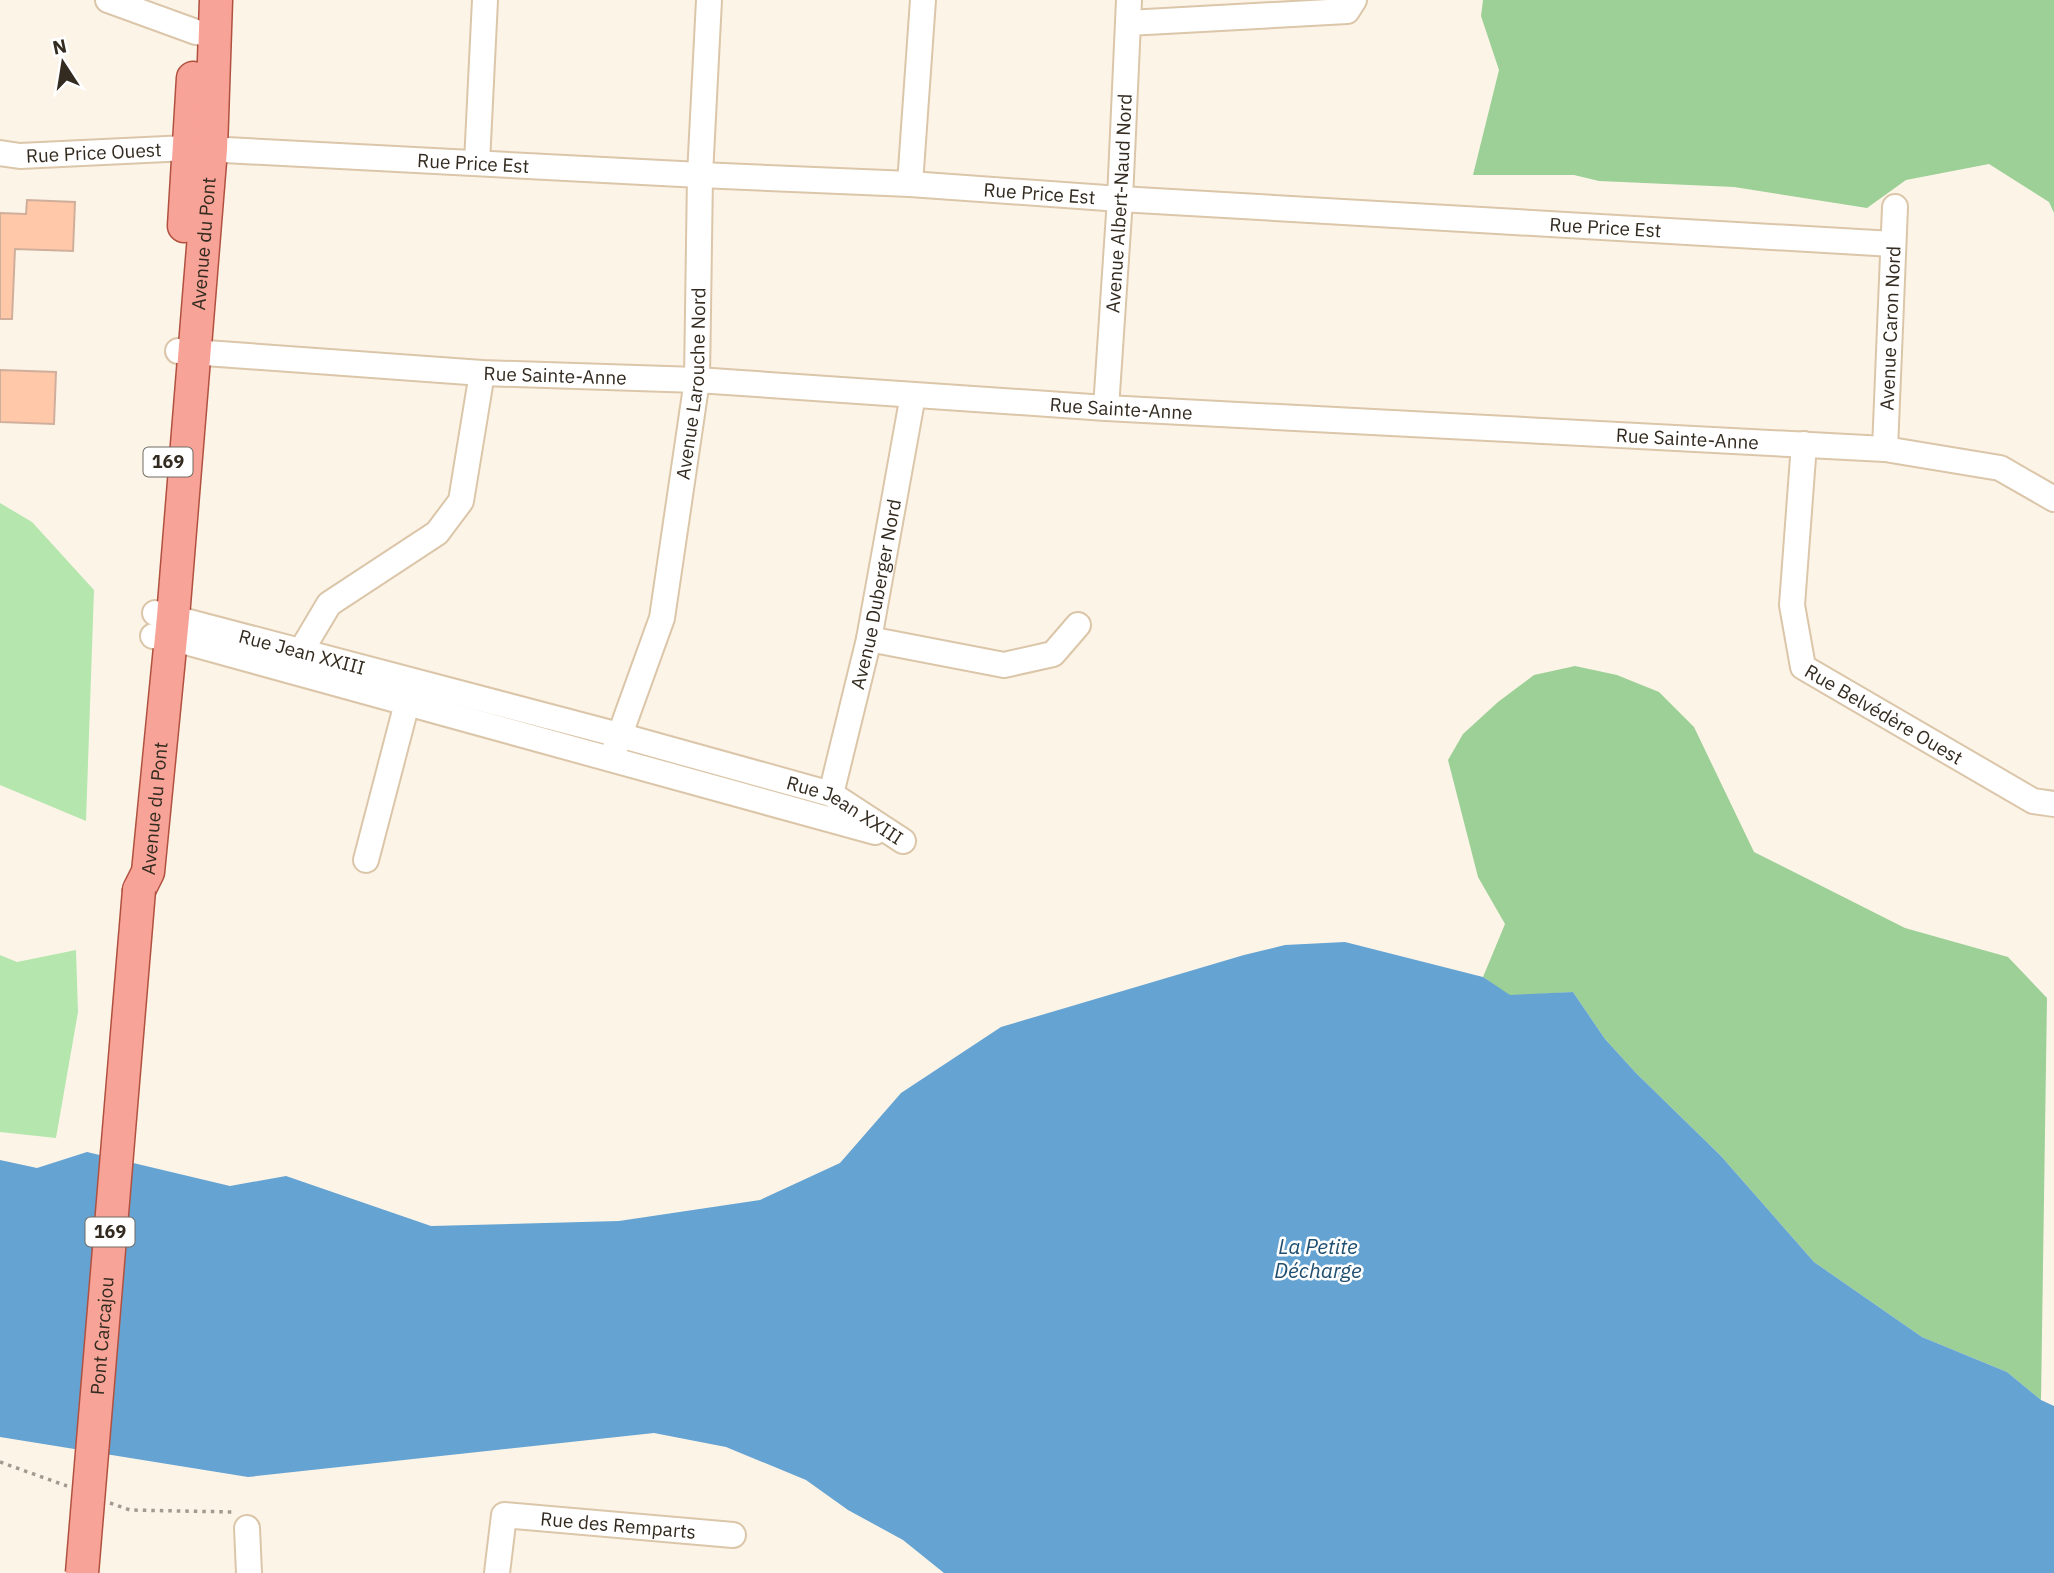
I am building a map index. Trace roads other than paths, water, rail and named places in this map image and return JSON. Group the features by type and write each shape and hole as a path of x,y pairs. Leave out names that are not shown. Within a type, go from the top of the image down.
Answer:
{"main road":[{"name":"Avenue du Pont","path":"197,0 205,33"},
{"name":"Avenue du Pont","path":"139,890 134,871 134,848 163,626 186,352 205,33 216,0"},
{"name":"Pont Carcajou","path":"82,1573 139,890"}],"street":[{"path":"107,0 205,33"},
{"path":"477,163 485,0"},
{"name":"Avenue Larouche Nord","path":"615,747 662,618 697,380 700,176 709,0"},
{"path":"910,184 923,0"},
{"path":"1129,12 1347,11 1354,0"},
{"name":"Avenue Albert-Naud Nord","path":"1106,408 1129,12"},
{"name":"Rue Price Est","path":"199,148 700,176 910,184 1120,199 1893,244"},
{"name":"Rue Price Ouest","path":"0,153 20,156 199,148"},
{"name":"Avenue Caron Nord","path":"1885,449 1895,207"},
{"name":"Rue Sainte-Anne","path":"186,352 482,373 697,380 1106,408 1885,449 2000,468 2054,499"},
{"path":"301,651 329,604 437,533 461,500 482,373"},
{"name":"Avenue Duberger Nord","path":"831,794 869,639 913,394"},
{"name":"Rue Belvédère Ouest","path":"1804,444 1792,605 1803,667 2034,801 2054,804"},
{"path":"869,639 1004,665 1053,654 1078,625"},
{"name":"Rue Jean XXIII","path":"163,626 301,651 615,747 903,841 831,794 615,747 407,703 163,626"},
{"path":"366,860 407,703"},
{"name":"Rue des Remparts","path":"498,1573 504,1516 733,1535"},
{"path":"247,1528 249,1573"}],"water":[{"name":"La Petite Décharge","path":"1345,942 1483,977 1510,995 1573,992 1605,1039 1721,1156 1814,1262 1922,1337 2007,1372 2041,1400 2054,1406 2054,1573 944,1573 903,1540 848,1510 806,1480 726,1447 654,1433 248,1477 0,1437 0,1160 37,1168 87,1152 230,1186 286,1176 431,1226 619,1221 760,1200 840,1163 901,1093 1001,1027 1244,955 1285,945"}]}
